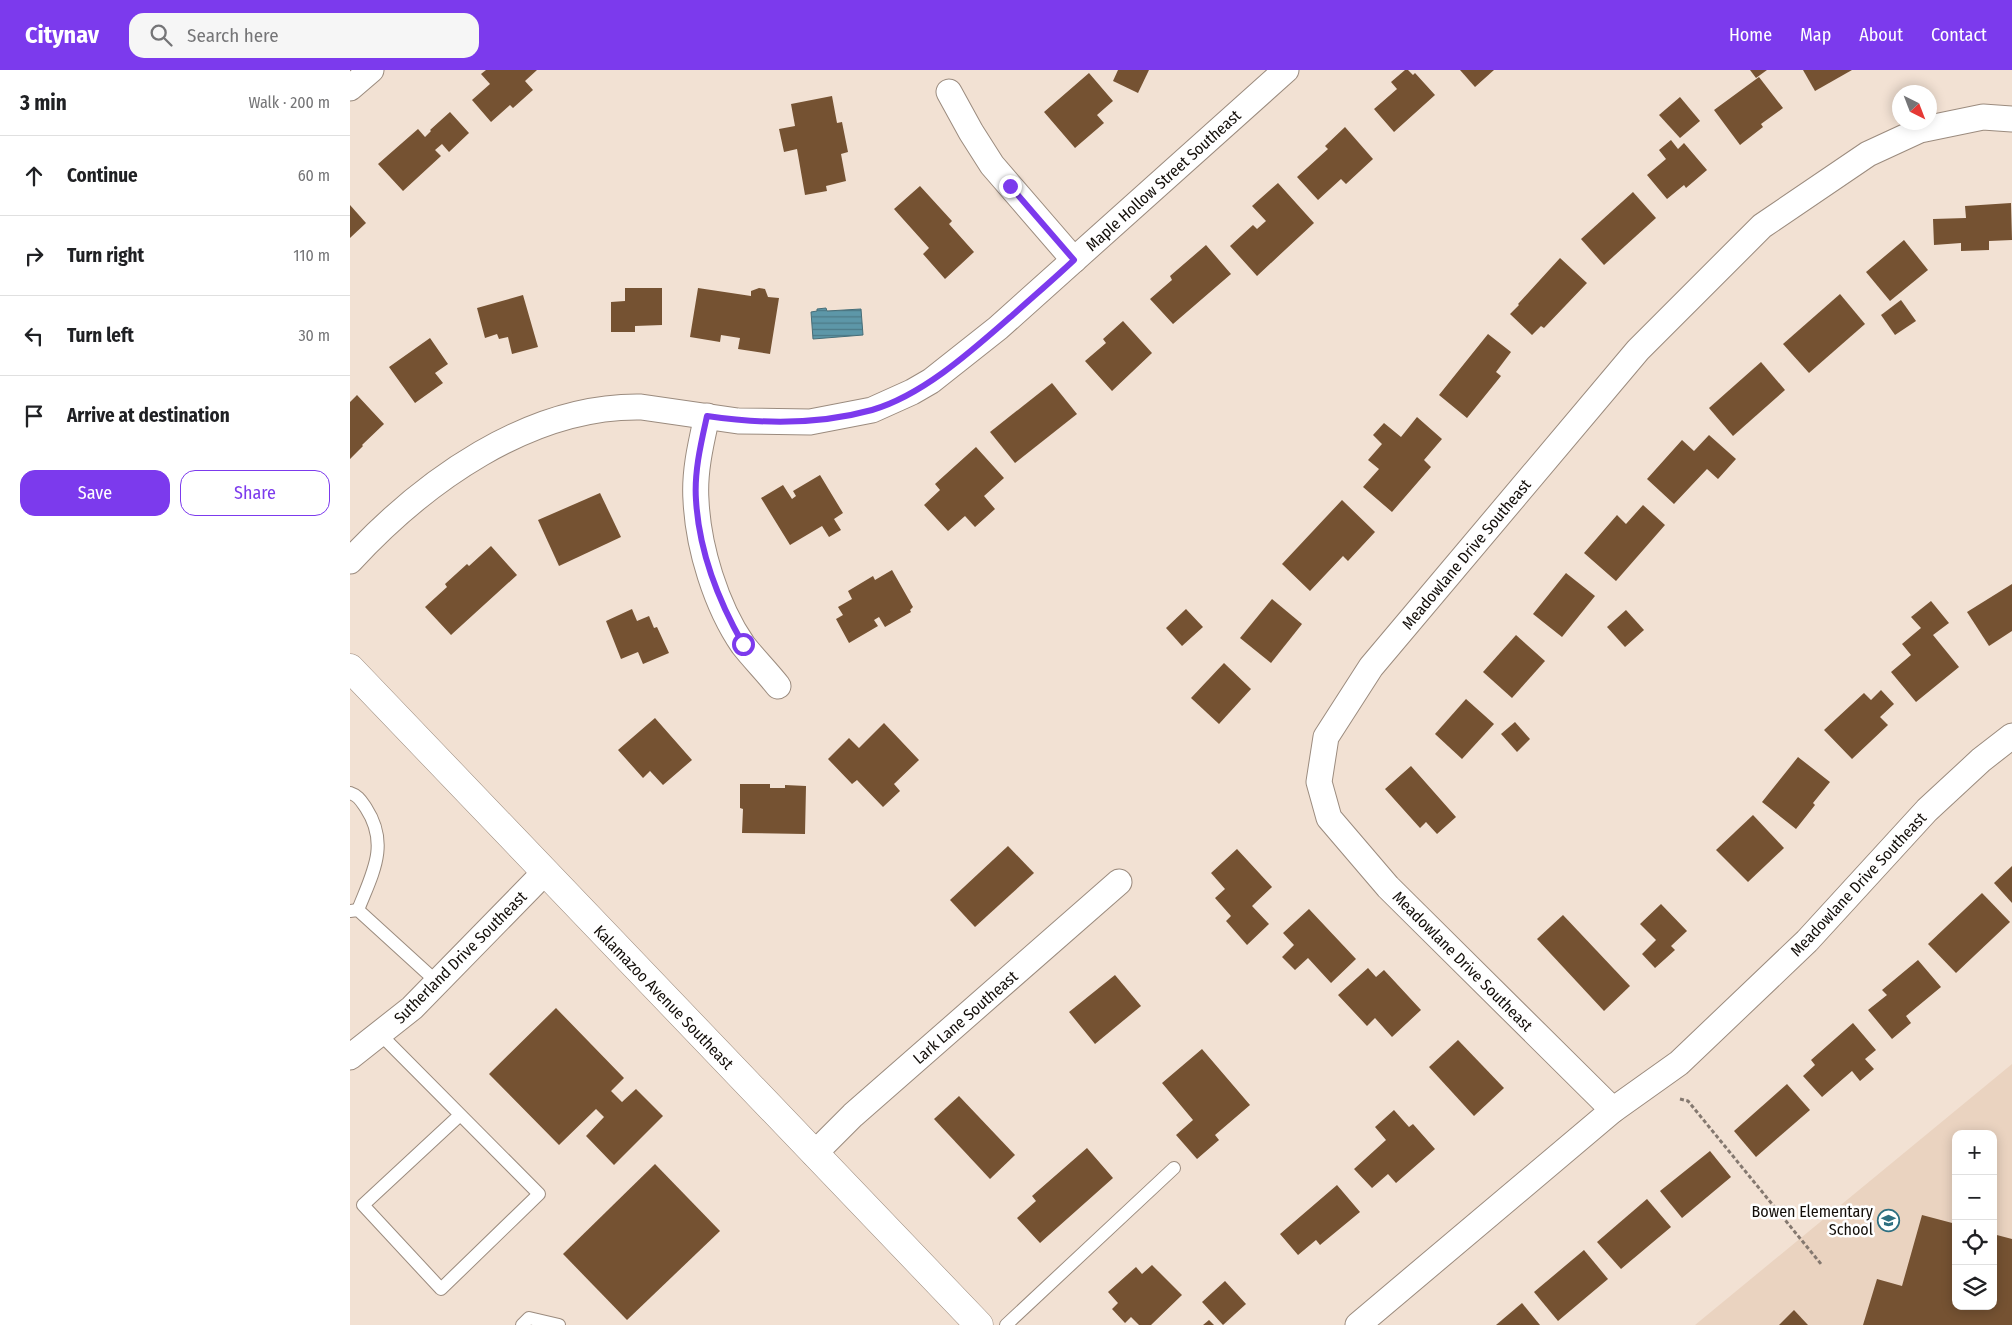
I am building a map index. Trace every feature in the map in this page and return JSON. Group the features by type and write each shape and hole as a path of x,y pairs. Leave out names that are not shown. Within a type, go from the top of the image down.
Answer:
{"main road":[{"name":"Kalamazoo Avenue Southeast","path":"350,668 544,873 979,1325"}],"street":[{"path":"350,88 371,70"},
{"name":"Maple Hollow Street Southeast","path":"350,561 369,540 422,495 482,452 540,425 580,414 628,407 738,421 810,422 872,410 912,392 931,381 998,328 1286,70"},
{"path":"949,92 992,165 1074,260"},
{"name":"Meadowlane Drive Southeast","path":"1614,1110 1388,887 1329,818 1319,782 1326,737 1372,667 1638,350 1762,226 1868,154 1920,130 1983,117 2012,119"},
{"path":"707,416 700,448 696,499 705,558 726,614 743,644 778,686"},
{"name":"Meadowlane Drive Southeast","path":"1358,1325 1614,1110 1679,1063 1808,941 1927,810 1981,760 2012,736"},
{"name":"Sutherland Drive Southeast","path":"350,1056 412,1008 544,873"},
{"name":"Lark Lane Southeast","path":"814,1154 853,1116 1119,882"}],"lane":[{"path":"350,793 358,796 375,822 378,858 354,911 437,982"},
{"path":"380,1034 539,1194 441,1289 363,1204 460,1115"},
{"path":"1006,1325 1174,1168"},
{"path":"522,1325 529,1318 559,1325"}],"path":[{"path":"1680,1100 1688,1101 1821,1264"}],"shaded area":[{"name":"Bowen Elementary School","path":"2012,1064 2012,1325 1695,1325"}],"water":[{"path":"826,308 827,311 861,309 863,335 813,339 811,312"}],"building":[{"path":"486,70 537,70 525,81 533,90 513,108 510,105 491,122 472,100 490,84 481,74"},
{"path":"1118,70 1149,70 1138,93 1113,81"},
{"path":"1405,70 1408,70 1413,75 1415,73 1435,95 1394,132 1374,109 1397,89 1391,82"},
{"path":"1460,70 1494,70 1475,87"},
{"path":"1750,70 1767,70 1756,78"},
{"path":"1803,70 1852,70 1815,91"},
{"path":"1089,73 1113,101 1097,115 1104,123 1075,148 1044,112"},
{"path":"1759,77 1783,108 1761,124 1763,127 1740,145 1714,110"},
{"path":"832,96 837,123 842,122 848,152 841,154 846,181 826,186 827,191 805,195 797,149 784,152 779,129 795,126 791,104"},
{"path":"1680,97 1700,121 1680,138 1659,115"},
{"path":"450,112 469,133 449,152 442,144 435,150 441,156 403,191 378,164 418,129 425,137"},
{"path":"1345,127 1373,159 1346,184 1341,179 1318,200 1297,177 1328,149 1325,146"},
{"path":"1671,140 1678,149 1684,143 1707,170 1686,188 1684,185 1667,199 1647,175 1666,159 1659,150"},
{"path":"1278,183 1314,223 1257,276 1230,246 1253,225 1257,229 1266,221 1252,206"},
{"path":"920,186 952,221 949,224 974,252 945,279 923,254 929,248 894,209"},
{"path":"1633,192 1656,218 1604,265 1581,239"},
{"path":"2011,203 2012,240 1989,241 1989,250 1961,251 1961,243 1934,245 1933,219 1966,218 1965,206"},
{"path":"350,205 366,223 350,238"},
{"path":"1904,240 1928,270 1890,301 1866,272"},
{"path":"1206,245 1231,274 1173,324 1150,299 1172,280 1170,276"},
{"path":"1560,258 1587,283 1544,328 1541,326 1532,335 1510,314"},
{"path":"625,288 662,288 662,325 635,326 635,332 611,332 611,302 625,301"},
{"path":"698,288 751,296 751,291 759,288 765,289 768,297 779,298 770,354 738,349 740,338 721,335 720,342 690,337"},
{"path":"1840,294 1865,324 1809,373 1783,344"},
{"path":"523,295 538,347 512,354 508,337 499,339 497,334 485,338 477,308"},
{"path":"1901,300 1916,321 1895,335 1881,315"},
{"path":"1123,321 1152,353 1112,391 1085,361 1106,343 1103,339"},
{"path":"1488,334 1511,352 1496,372 1501,376 1467,418 1439,395"},
{"path":"430,338 448,364 435,373 443,383 415,403 389,367"},
{"path":"1761,362 1785,390 1733,436 1709,408"},
{"path":"1052,383 1077,414 1015,463 990,432"},
{"path":"357,395 384,424 350,459 350,402"},
{"path":"1417,417 1442,439 1424,460 1431,467 1392,512 1363,487 1379,469 1368,460 1382,444 1373,435 1384,423 1401,437"},
{"path":"1709,435 1736,459 1718,479 1707,469 1674,504 1647,479 1682,440 1694,451"},
{"path":"976,447 1004,478 984,496 995,509 975,527 965,516 948,531 924,505 940,490 935,484"},
{"path":"820,475 843,513 834,519 841,530 829,537 822,526 790,545 761,498 783,485 792,499 796,496 793,491"},
{"path":"600,493 621,537 559,566 538,520"},
{"path":"1342,500 1375,532 1348,561 1343,556 1310,591 1282,564"},
{"path":"1643,505 1665,525 1616,581 1584,553 1617,515 1626,524"},
{"path":"491,546 517,575 451,635 425,607 447,587 445,584"},
{"path":"892,570 913,607 910,610 911,612 885,627 879,617 874,620 878,626 849,643 836,619 843,615 838,607 852,599 848,591 873,576 875,580"},
{"path":"1566,573 1595,596 1562,637 1533,614"},
{"path":"2012,584 2012,631 1989,646 1967,612"},
{"path":"1272,599 1302,624 1271,663 1240,638"},
{"path":"1931,601 1949,623 1933,635 1959,667 1916,702 1891,672 1911,655 1902,644 1921,628 1911,617"},
{"path":"632,609 637,621 649,616 654,628 657,627 669,653 643,664 638,652 621,659 606,621"},
{"path":"1186,609 1203,627 1182,646 1166,628"},
{"path":"1626,610 1644,630 1625,647 1607,627"},
{"path":"1516,635 1545,661 1512,698 1483,672"},
{"path":"1224,663 1251,689 1219,724 1191,698"},
{"path":"1881,690 1894,704 1880,717 1888,725 1852,759 1824,730 1864,693 1871,700"},
{"path":"1466,699 1494,724 1462,759 1435,734"},
{"path":"655,718 692,760 663,785 650,771 643,778 618,750"},
{"path":"1515,722 1530,739 1517,752 1501,734"},
{"path":"884,723 919,760 894,784 900,791 883,807 857,780 852,784 828,759 849,738 859,748"},
{"path":"1798,757 1830,782 1796,829 1762,802"},
{"path":"1411,766 1456,817 1437,834 1426,822 1420,828 1385,789"},
{"path":"740,784 770,784 770,788 785,788 785,785 806,786 805,834 742,833 743,809 740,808"},
{"path":"1753,815 1784,848 1748,882 1716,850"},
{"path":"1008,846 1034,873 975,927 950,900"},
{"path":"1237,849 1272,887 1252,906 1269,924 1247,945 1226,921 1231,916 1215,898 1225,889 1211,873"},
{"path":"2012,866 2012,903 1994,883"},
{"path":"1982,893 2010,922 1956,973 1928,944"},
{"path":"1661,904 1687,931 1671,946 1675,950 1655,968 1642,954 1656,940 1640,924"},
{"path":"1309,909 1356,959 1331,983 1308,958 1295,970 1282,957 1294,945 1283,933"},
{"path":"1563,915 1630,986 1604,1011 1537,939"},
{"path":"1918,960 1941,987 1906,1016 1911,1023 1892,1039 1868,1010 1887,995 1882,990"},
{"path":"1368,968 1376,977 1384,970 1421,1010 1392,1037 1375,1018 1367,1026 1338,995"},
{"path":"1115,975 1141,1006 1095,1044 1069,1012"},
{"path":"556,1008 624,1078 611,1091 622,1102 636,1089 663,1116 614,1165 586,1136 604,1117 596,1109 559,1145 489,1074"},
{"path":"1853,1023 1876,1050 1865,1059 1874,1069 1860,1081 1852,1071 1822,1097 1803,1076 1815,1065 1811,1060"},
{"path":"1458,1040 1504,1088 1474,1116 1429,1067"},
{"path":"1202,1049 1250,1105 1215,1135 1219,1140 1197,1159 1176,1135 1193,1120 1162,1083"},
{"path":"1787,1084 1810,1110 1756,1157 1734,1131"},
{"path":"959,1096 1015,1155 990,1179 934,1119"},
{"path":"1394,1110 1409,1127 1413,1124 1435,1149 1396,1183 1388,1174 1372,1188 1354,1169 1386,1140 1375,1127"},
{"path":"1087,1148 1113,1178 1040,1243 1017,1218 1036,1201 1032,1196"},
{"path":"1710,1151 1731,1177 1682,1218 1660,1191"},
{"path":"655,1164 720,1231 627,1320 563,1254"},
{"path":"1337,1185 1360,1212 1320,1245 1316,1240 1298,1255 1280,1234"},
{"path":"1647,1199 1671,1227 1621,1269 1597,1242"},
{"name":"Bowen Elementary School","path":"1922,1215 1952,1223 1952,1310 1997,1310 1997,1235 2012,1239 2012,1325 1863,1325 1877,1279 1902,1286"},
{"path":"1584,1250 1608,1279 1558,1321 1534,1292"},
{"path":"1152,1265 1182,1295 1151,1325 1139,1325 1131,1317 1125,1323 1112,1309 1118,1303 1108,1292 1136,1267 1142,1274"},
{"path":"1225,1281 1246,1304 1223,1325 1202,1302"},
{"path":"1522,1303 1540,1325 1496,1325"},
{"path":"1794,1310 1808,1325 1779,1325"},
{"path":"1209,1320 1214,1325 1203,1325"}],"place":[{"name":"Bowen Elementary School","path":"1889,1220"}],"route":[{"path":"743,644 726,614 702,548 696,499 700,448 707,416 738,421 810,422 872,410 931,381 998,328 1074,260 1010,186"}]}
